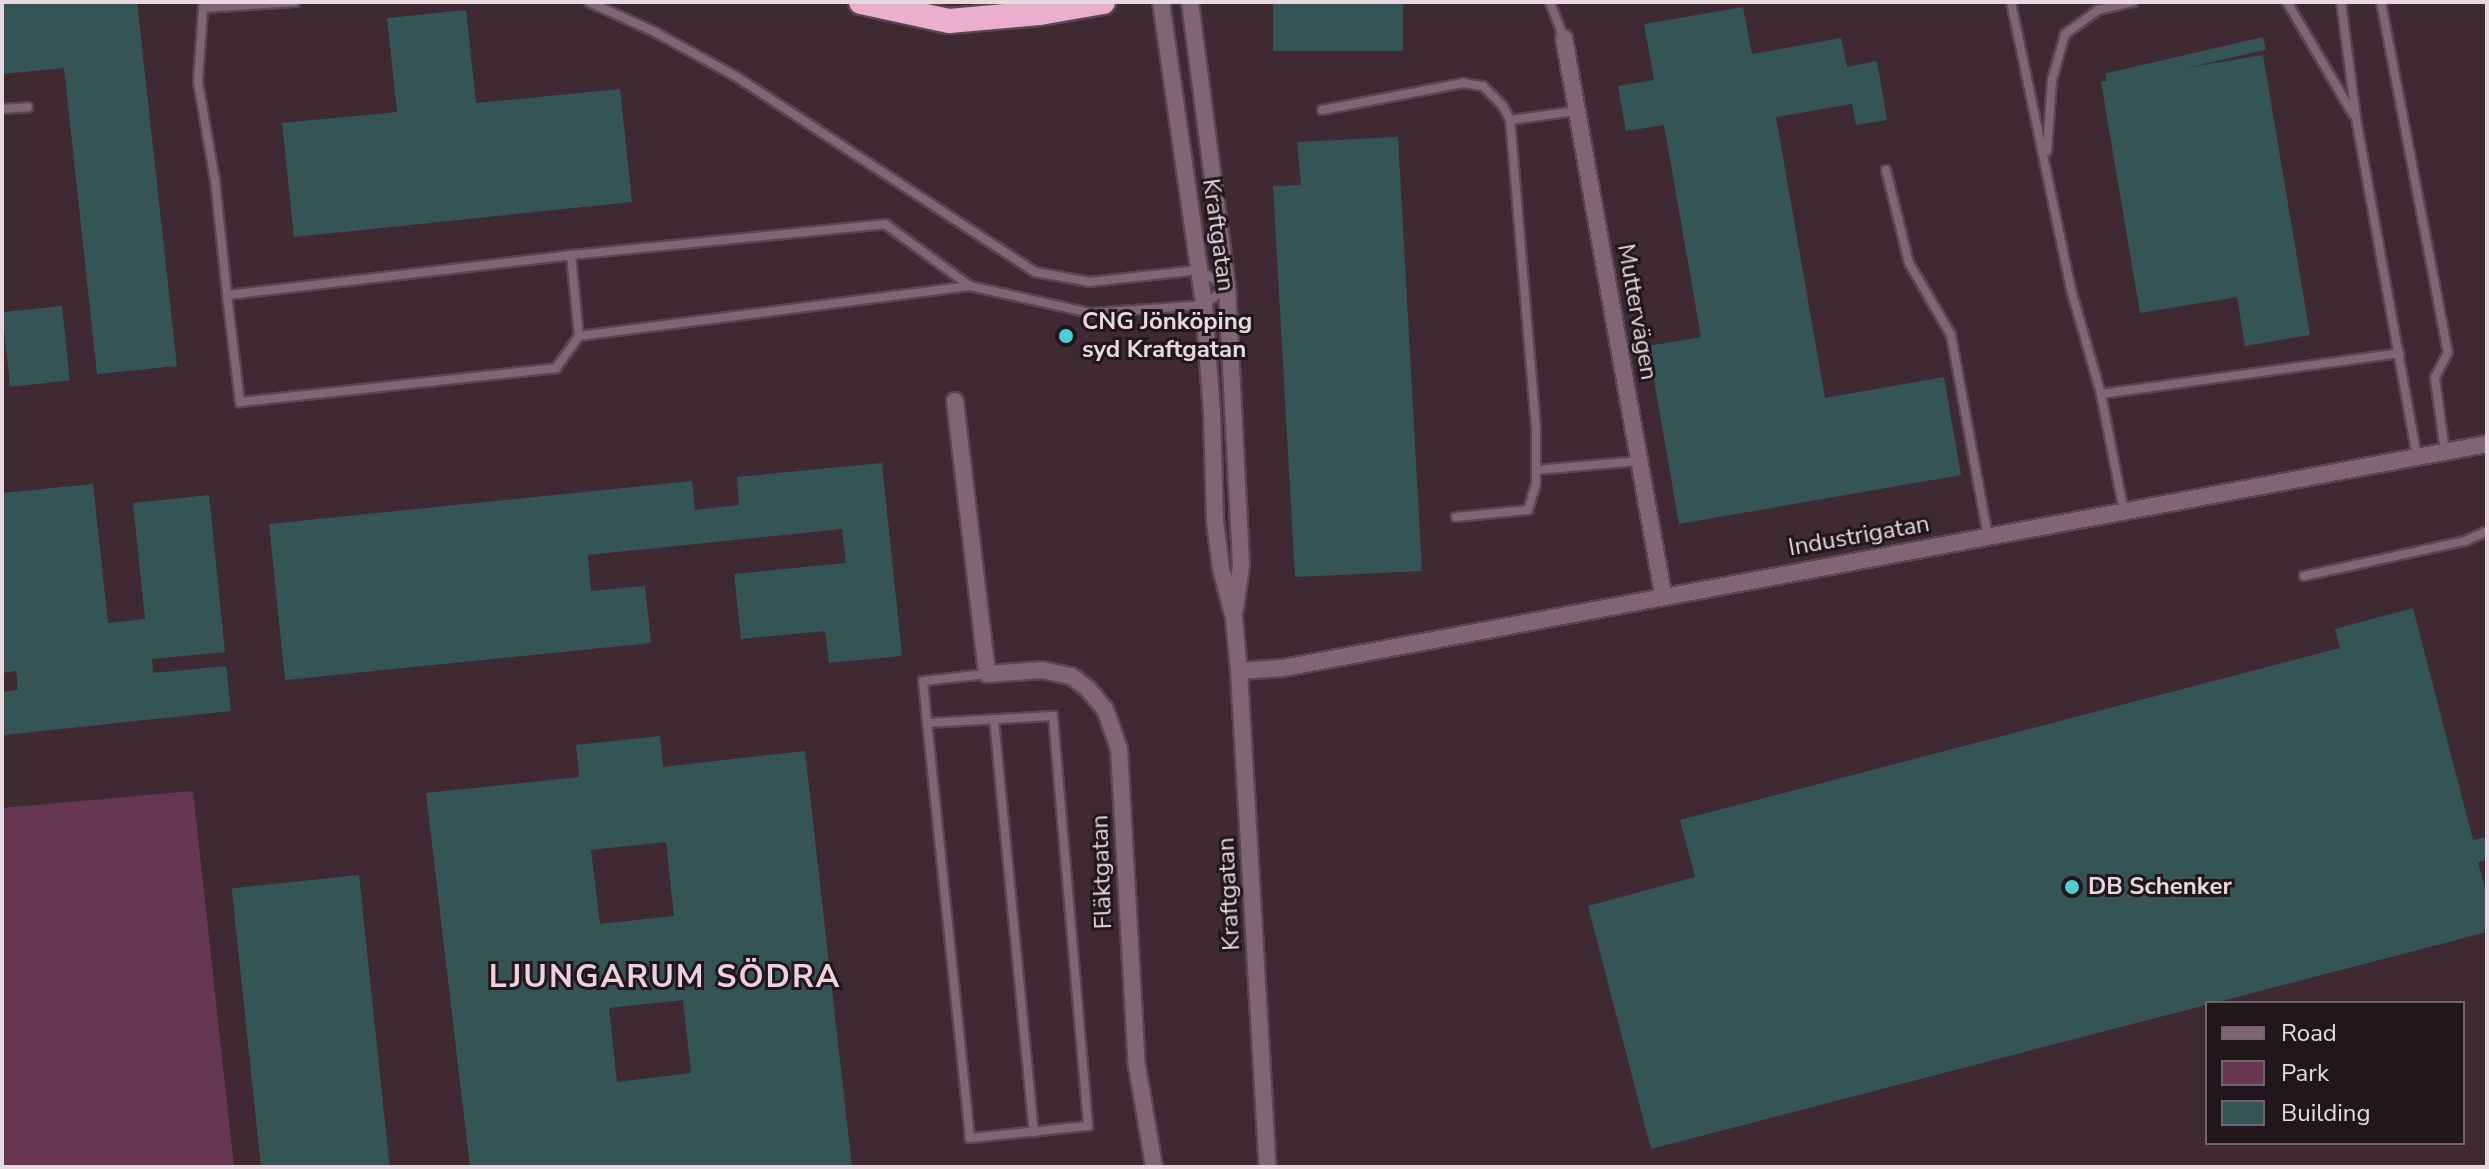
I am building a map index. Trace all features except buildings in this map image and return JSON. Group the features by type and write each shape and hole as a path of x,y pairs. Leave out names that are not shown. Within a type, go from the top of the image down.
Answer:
{"highway":[{"path":"861,2 949,21 1040,13 1103,2"}],"street":[{"name":"Kraftgatan","path":"1161,2 1204,305 1212,414 1215,521 1221,569 1234,618 1239,671 1268,1167"},
{"name":"Kraftgatan","path":"1190,2 1227,287 1241,566 1234,618"},
{"name":"Muttervägen","path":"1564,38 1663,594"},
{"path":"955,401 987,674"},
{"name":"Industrigatan","path":"1239,671 1283,668 1663,594 2487,444"},
{"name":"Fläktgatan","path":"987,674 1042,670 1071,676 1088,689 1105,709 1114,730 1122,775 1137,1066 1154,1167"}],"lane":[{"path":"295,2 203,8 198,82 215,180 240,402 556,368 579,336 571,255"},
{"path":"579,336 970,286 1091,313 1204,305 1227,287 1199,270 1090,282 1035,272 735,76 655,32 589,2"},
{"path":"1550,2 1564,38"},
{"path":"2011,2 2072,293 2101,394 2124,512"},
{"path":"2046,160 2052,80 2065,34 2098,10 2133,2"},
{"path":"2287,2 2356,118"},
{"path":"2341,2 2356,118 2418,458"},
{"path":"2381,2 2448,352 2435,378 2445,452"},
{"path":"1322,110 1463,83 1483,86 1503,106 1510,120 1536,428 1536,470 1528,510 1456,517"},
{"path":"2,109 28,107"},
{"path":"1510,120 1577,111"},
{"path":"1886,170 1909,263 1951,335 1989,537"},
{"path":"227,295 571,255 885,224 970,286"},
{"path":"2101,394 2399,353"},
{"path":"1536,470 1639,461"},
{"path":"2304,576 2465,541 2487,531"},
{"path":"927,723 1053,716 1088,1126 970,1138 927,723 923,681 987,674"},
{"path":"994,719 1034,1132"}],"green space":[{"path":"193,791 234,1167 2,1167 2,808"}],"place":[{"name":"CNG Jönköping syd Kraftgatan","path":"1066,336"},
{"name":"DB Schenker","path":"2072,887"}],"district":[{"name":"LJUNGARUM SÖDRA","path":"665,977"}]}
